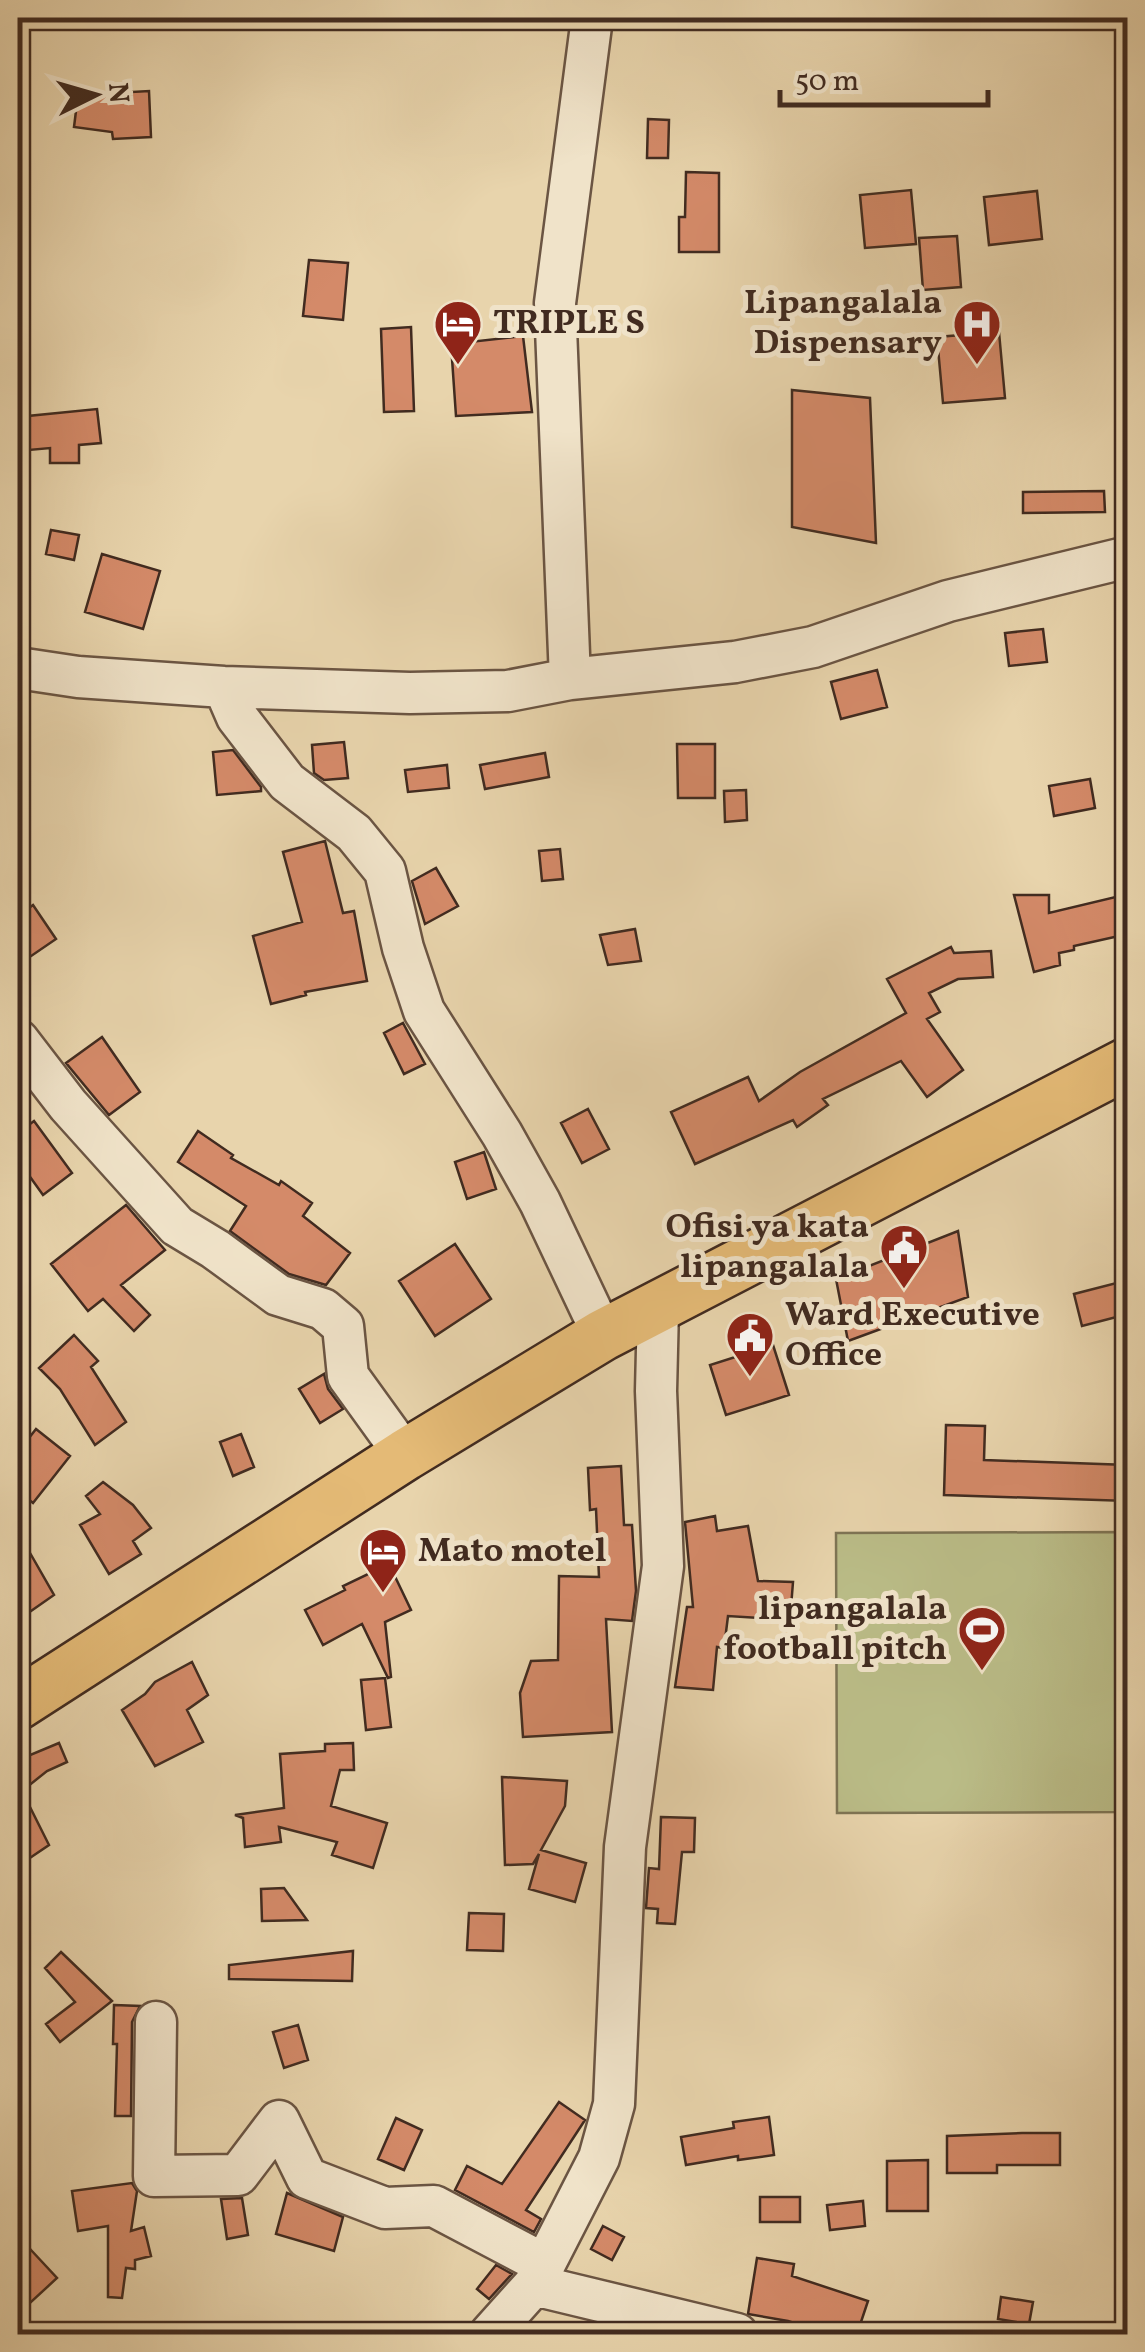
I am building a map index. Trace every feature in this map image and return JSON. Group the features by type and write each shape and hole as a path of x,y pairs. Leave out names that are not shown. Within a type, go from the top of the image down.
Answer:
{"main road":[{"path":"18,1704 405,1455 603,1335 1128,1064"}],"street":[{"path":"570,679 555,303 592,18"},
{"path":"18,668 78,677 224,687 508,690 570,679 735,662 813,647 948,601 1128,557"},
{"path":"224,687 238,716 287,782 354,833 385,872 403,948 424,1011 540,1202 603,1335"},
{"path":"18,1040 68,1105 177,1226 278,1295 324,1309 343,1326 348,1376 405,1455"},
{"path":"490,2334 539,2274 599,2158 614,2104 625,1847 662,1566 656,1391 658,1308"},
{"path":"156,2022 154,2176 238,2175 278,2121 307,2178 386,2208 434,2206 539,2274 737,2334"}],"green space":[{"name":"lipangalala football pitch","path":"1127,1532 1127,1812 837,1813 836,1533"}],"building":[{"path":"149,91 151,137 113,139 112,132 74,127 78,95"},
{"path":"648,119 669,120 668,158 647,158"},
{"path":"686,172 719,173 719,252 679,252 679,217 685,217"},
{"path":"911,190 916,244 865,248 860,195"},
{"path":"1037,191 1042,239 989,245 984,197"},
{"path":"957,236 961,287 923,290 919,238"},
{"path":"309,260 348,263 343,320 303,316"},
{"path":"411,327 414,411 384,412 381,329"},
{"path":"999,332 1005,398 943,403 937,337"},
{"path":"523,336 532,412 456,416 451,344"},
{"path":"792,390 870,398 876,543 792,527"},
{"path":"97,409 101,443 79,445 79,463 50,463 50,448 18,451 18,417"},
{"path":"1104,491 1105,512 1023,513 1023,492"},
{"path":"51,530 79,535 74,560 46,554"},
{"path":"102,554 160,571 143,629 85,612"},
{"path":"1043,629 1047,662 1009,666 1005,633"},
{"path":"877,670 887,707 841,719 831,682"},
{"path":"344,742 348,778 324,780 314,773 312,745"},
{"path":"677,744 715,744 715,798 678,798"},
{"path":"233,750 261,791 217,795 213,752"},
{"path":"545,753 549,777 485,789 480,765"},
{"path":"447,765 449,788 408,792 405,770"},
{"path":"1090,779 1095,808 1054,816 1049,786"},
{"path":"746,790 747,820 725,822 724,791"},
{"path":"325,841 343,913 354,911 367,981 305,992 306,995 271,1004 253,936 302,922 283,852"},
{"path":"560,849 563,879 542,881 539,851"},
{"path":"436,868 458,906 425,924 412,881"},
{"path":"1128,894 1128,934 1074,946 1074,950 1059,953 1060,965 1034,972 1014,895 1049,895 1049,913"},
{"path":"33,905 56,939 18,965 18,916"},
{"path":"635,929 641,961 608,965 600,935"},
{"path":"951,947 954,953 991,951 993,977 958,979 929,993 940,1012 927,1019 963,1070 927,1097 901,1061 823,1099 828,1105 797,1127 793,1120 695,1164 671,1112 748,1077 759,1101 800,1072 906,1013 887,979"},
{"path":"403,1023 425,1064 404,1074 384,1033"},
{"path":"102,1037 140,1092 109,1115 66,1063"},
{"path":"588,1109 609,1149 582,1163 561,1123"},
{"path":"34,1121 72,1173 43,1195 18,1160 18,1133"},
{"path":"198,1131 233,1155 231,1158 279,1185 281,1181 312,1203 303,1216 350,1253 326,1285 289,1274 230,1231 246,1206 178,1162"},
{"path":"484,1152 496,1189 467,1199 455,1162"},
{"path":"126,1205 165,1250 121,1285 150,1315 134,1331 103,1299 88,1311 51,1264"},
{"path":"958,1231 968,1297 848,1341 836,1279"},
{"path":"455,1244 491,1299 435,1336 399,1281"},
{"path":"1128,1280 1128,1314 1082,1326 1074,1294"},
{"path":"74,1335 98,1361 91,1367 126,1422 95,1445 60,1389 39,1368"},
{"path":"773,1345 789,1395 726,1415 710,1365"},
{"path":"324,1374 328,1389 343,1409 320,1423 299,1389"},
{"path":"946,1425 985,1426 984,1460 1128,1465 1128,1501 944,1495"},
{"path":"36,1429 70,1456 33,1503 18,1491 18,1452"},
{"path":"241,1434 254,1467 233,1476 220,1442"},
{"path":"621,1466 624,1525 632,1525 636,1591 632,1621 606,1619 612,1732 523,1737 520,1693 531,1661 558,1660 559,1576 599,1577 596,1509 590,1510 588,1468"},
{"path":"103,1482 133,1505 151,1528 133,1541 141,1554 109,1574 80,1525 100,1514 86,1496"},
{"path":"715,1516 717,1531 748,1526 758,1581 793,1582 790,1620 728,1616 724,1648 717,1647 713,1690 675,1687 687,1607 693,1607 685,1522"},
{"path":"18,1532 54,1595 18,1620"},
{"path":"389,1564 411,1610 385,1622 391,1677 388,1678 362,1624 323,1645 305,1610"},
{"path":"192,1662 208,1695 187,1710 203,1742 155,1766 122,1710 155,1682"},
{"path":"385,1678 391,1727 366,1730 361,1680"},
{"path":"59,1743 67,1762 47,1771 22,1791 49,1845 18,1866 18,1760"},
{"path":"353,1743 354,1770 340,1770 331,1806 387,1823 373,1868 332,1855 337,1842 279,1827 281,1842 245,1847 243,1818 235,1815 284,1808 280,1754 325,1751 325,1744"},
{"path":"502,1777 567,1781 565,1806 541,1850 586,1863 575,1902 529,1889 539,1854 533,1864 505,1865"},
{"path":"661,1817 695,1818 694,1852 682,1852 675,1924 657,1923 658,1909 646,1908 649,1868 659,1869"},
{"path":"284,1888 307,1920 262,1921 261,1889"},
{"path":"469,1913 504,1914 503,1951 467,1950"},
{"path":"353,1951 352,1981 229,1979 229,1965"},
{"path":"61,1952 112,2001 60,2042 46,2024 75,2002 45,1968"},
{"path":"114,2005 140,2006 132,2022 131,2116 115,2116"},
{"path":"298,2025 308,2060 284,2068 273,2032"},
{"path":"559,2102 585,2120 526,2210 541,2219 534,2232 455,2190 467,2166 502,2184"},
{"path":"769,2117 774,2155 738,2160 738,2156 686,2165 681,2137 734,2128 733,2122"},
{"path":"396,2118 422,2130 404,2170 378,2159"},
{"path":"1060,2133 1060,2165 997,2165 997,2173 947,2173 947,2136"},
{"path":"928,2160 928,2211 887,2211 887,2161"},
{"path":"132,2183 137,2191 131,2231 144,2227 151,2256 135,2260 135,2269 126,2268 122,2298 108,2297 108,2226 78,2231 72,2191"},
{"path":"287,2193 343,2217 334,2251 276,2234"},
{"path":"760,2197 800,2197 800,2222 760,2222"},
{"path":"242,2198 248,2235 227,2239 221,2199"},
{"path":"863,2201 865,2226 830,2230 827,2205"},
{"path":"603,2226 624,2237 612,2260 591,2249"},
{"path":"31,2250 57,2278 18,2314 18,2262"},
{"path":"757,2258 794,2264 792,2276 868,2301 857,2334 828,2334 748,2314"},
{"path":"496,2265 512,2274 489,2299 477,2289"},
{"path":"1001,2297 1033,2302 1029,2324 998,2319"}],"place":[{"name":"TRIPLE S","path":"458,366"},
{"name":"Lipangalala Dispensary","path":"977,366"},
{"name":"Ofisi ya kata lipangalala","path":"904,1290"},
{"name":"Ward Executive Office","path":"750,1378"},
{"name":"Mato motel","path":"383,1594"},
{"name":"lipangalala football pitch","path":"982,1672"}]}
